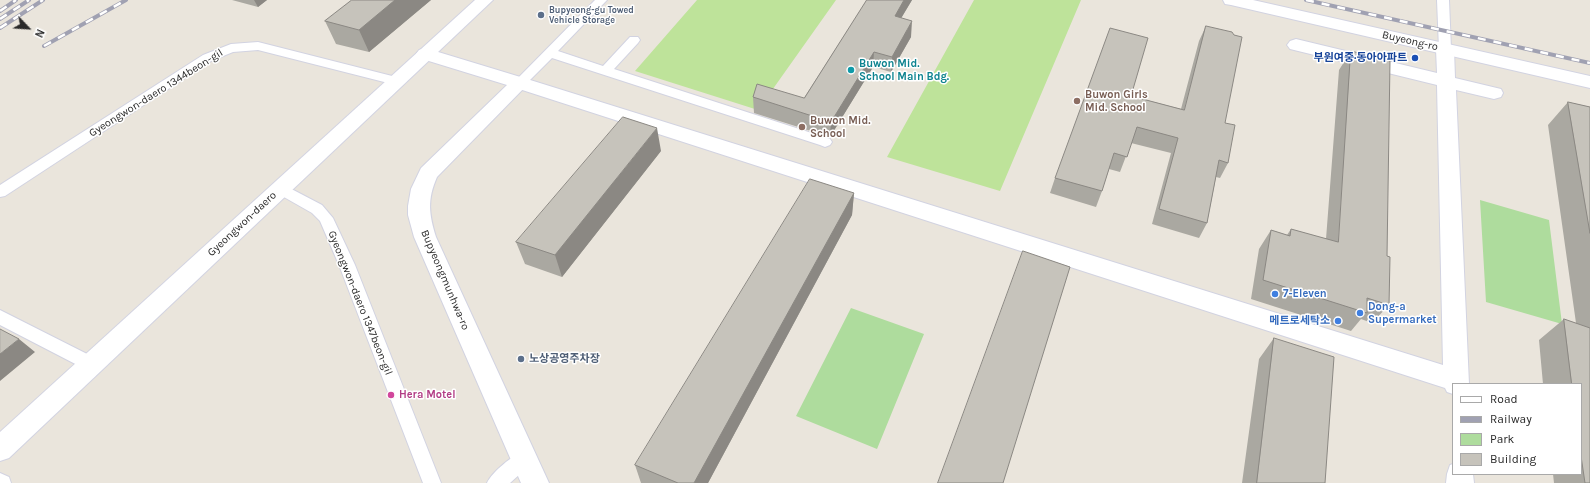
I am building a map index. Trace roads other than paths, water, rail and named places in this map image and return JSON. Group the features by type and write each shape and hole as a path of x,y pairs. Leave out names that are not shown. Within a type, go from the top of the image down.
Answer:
{"street":[{"name":"Gyeongwon-daero","path":"0,449 280,188 485,0"},
{"name":"Buyeong-ro","path":"1231,0 1590,82"},
{"path":"1296,45 1494,93"},
{"path":"426,54 520,82 1456,382 1445,49"},
{"name":"Bupyeongmunhwa-ro","path":"520,82 428,173 421,189 419,206 422,224 435,261 535,483"}],"lane":[{"path":"520,82 601,0"},
{"path":"1443,0 1445,49"},
{"path":"605,71 634,40"},
{"name":"Gyeongwon-daero 1344beon-gil","path":"0,192 207,58 226,48 258,46 396,81"},
{"path":"550,53 825,142"},
{"name":"Gyeongwon-daero 1347beon-gil","path":"280,188 317,209 326,218 347,265 432,483"},
{"path":"0,317 91,364"},
{"path":"496,483 524,459"}],"railway":[{"path":"0,11 16,0"},
{"path":"0,19 29,0"},
{"path":"0,28 43,0"},
{"path":"44,46 126,0"},
{"path":"1306,0 1590,63"}],"place":[{"name":"Bupyeong-gu Towed Vehicle Storage","path":"541,15"},
{"name":"부원여중·동아아파트","path":"1415,58"},
{"name":"Buwon Mid. School Main Bdg.","path":"851,70"},
{"name":"Buwon Girls Mid. School","path":"1077,101"},
{"name":"Buwon Mid. School","path":"802,127"},
{"name":"7-Eleven","path":"1275,294"},
{"name":"Dong-a Supermarket","path":"1360,313"},
{"name":"메트로세탁소","path":"1338,321"},
{"name":"노상공영주차장","path":"521,359"},
{"name":"Hera Motel","path":"391,395"}]}
